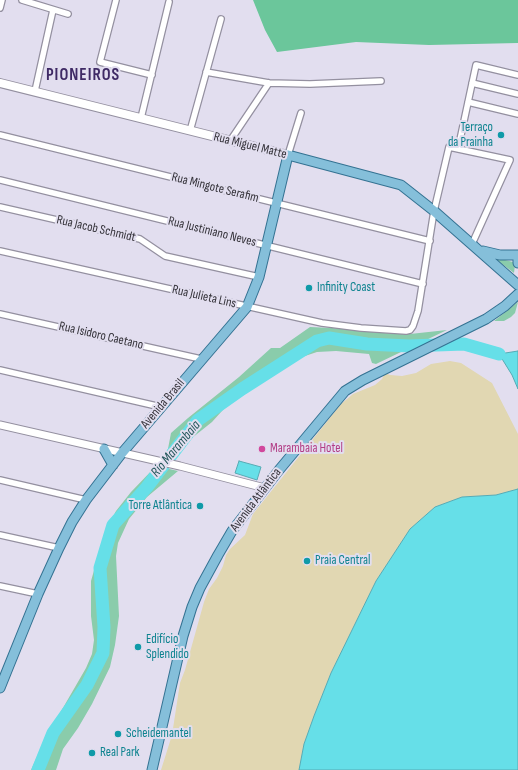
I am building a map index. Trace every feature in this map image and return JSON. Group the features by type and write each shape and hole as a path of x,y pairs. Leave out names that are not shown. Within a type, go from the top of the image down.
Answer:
{"main road":[{"name":"Rua Miguel Matte","path":"0,83 394,182 406,188 434,211 518,285"},
{"name":"Avenida Brasil","path":"0,688 38,594 59,548 72,522 86,500 122,453 247,306 259,277 288,155"},
{"name":"Rua Miguel Matte","path":"480,250 500,256 518,255"},
{"path":"518,255 518,263"},
{"name":"Avenida Atlântica","path":"152,770 183,636 192,607 200,588 228,537 278,470 339,396 350,387 496,313 518,294"},
{"path":"104,449 113,465"}],"street":[{"path":"0,8 2,0"},
{"path":"22,0 68,14"},
{"path":"116,0 100,62 152,75"},
{"path":"141,118 169,2"},
{"path":"35,91 53,10"},
{"path":"190,130 221,19"},
{"path":"458,149 476,65 518,74"},
{"path":"206,72 269,83 310,84 381,81"},
{"path":"230,141 269,83"},
{"path":"472,83 518,94"},
{"path":"468,102 518,114"},
{"name":"Avenida Brasil","path":"288,155 301,113"},
{"name":"Rua Mingote Serafim","path":"0,135 430,241"},
{"path":"423,284 434,211 449,147 510,160 472,244"},
{"name":"Rua Justiniano Neves","path":"0,180 423,284"},
{"name":"Rua Jacob Schmidt","path":"0,207 140,239 165,256 259,277"},
{"name":"Rua Julieta Lins","path":"0,251 337,325 406,331 410,330 418,311 423,284"},
{"name":"Rua Isidoro Caetano","path":"0,314 201,359"},
{"path":"0,370 161,407"},
{"path":"0,425 152,459 265,488"},
{"path":"0,480 86,500"},
{"path":"0,535 59,548"},
{"path":"0,586 38,594"}],"green space":[{"path":"253,0 518,0 518,43 429,45 356,42 277,52 265,30"},
{"path":"493,257 513,262 515,265 514,273"},
{"path":"518,302 515,313 511,317 504,321 494,321"},
{"path":"310,327 410,334 447,330 376,364 372,363 369,354 336,351 317,352 287,362 231,401 212,422 182,446 177,455 167,454 171,433 239,377 271,348 280,348"},
{"path":"156,466 178,471 147,497 129,519 118,543 116,556 119,616 110,667 92,704 78,728 63,749 56,770 31,770 45,739 86,668 92,654 94,640 91,616 91,581 105,532 116,511 131,492"}],"sand":[{"name":"Praia Central","path":"450,361 461,363 492,383 518,434 518,489 496,495 462,497 435,507 410,529 376,581 331,673 304,744 299,770 161,770 172,735 180,683 204,602 209,589 223,566 226,555 230,549 245,535 253,514 341,404 353,394 375,385 382,379 385,373 402,376 416,373 431,364"}],"water":[{"path":"518,351 518,389 512,375 499,354"},
{"path":"239,461 261,467 257,480 235,473"},
{"path":"518,489 518,770 299,770 304,744 331,673 376,581 410,529 435,507 462,497 496,495"}],"waterway":[{"name":"Rio Marambaia","path":"38,770 53,733 87,685 103,653 104,627 100,568 113,525 147,487 198,420 242,389 317,341 329,338 367,344 409,346 464,344 499,354"}],"place":[{"name":"Terraço da Prainha","path":"501,135"},
{"name":"Infinity Coast","path":"309,288"},
{"name":"Marambaia Hotel","path":"262,449"},
{"name":"Torre Atlântica","path":"200,506"},
{"name":"Praia Central","path":"307,561"},
{"name":"Edifício Splendido","path":"138,647"},
{"name":"Scheidemantel","path":"118,734"},
{"name":"Real Park","path":"92,753"}],"district":[{"name":"PIONEIROS","path":"83,76"}]}
